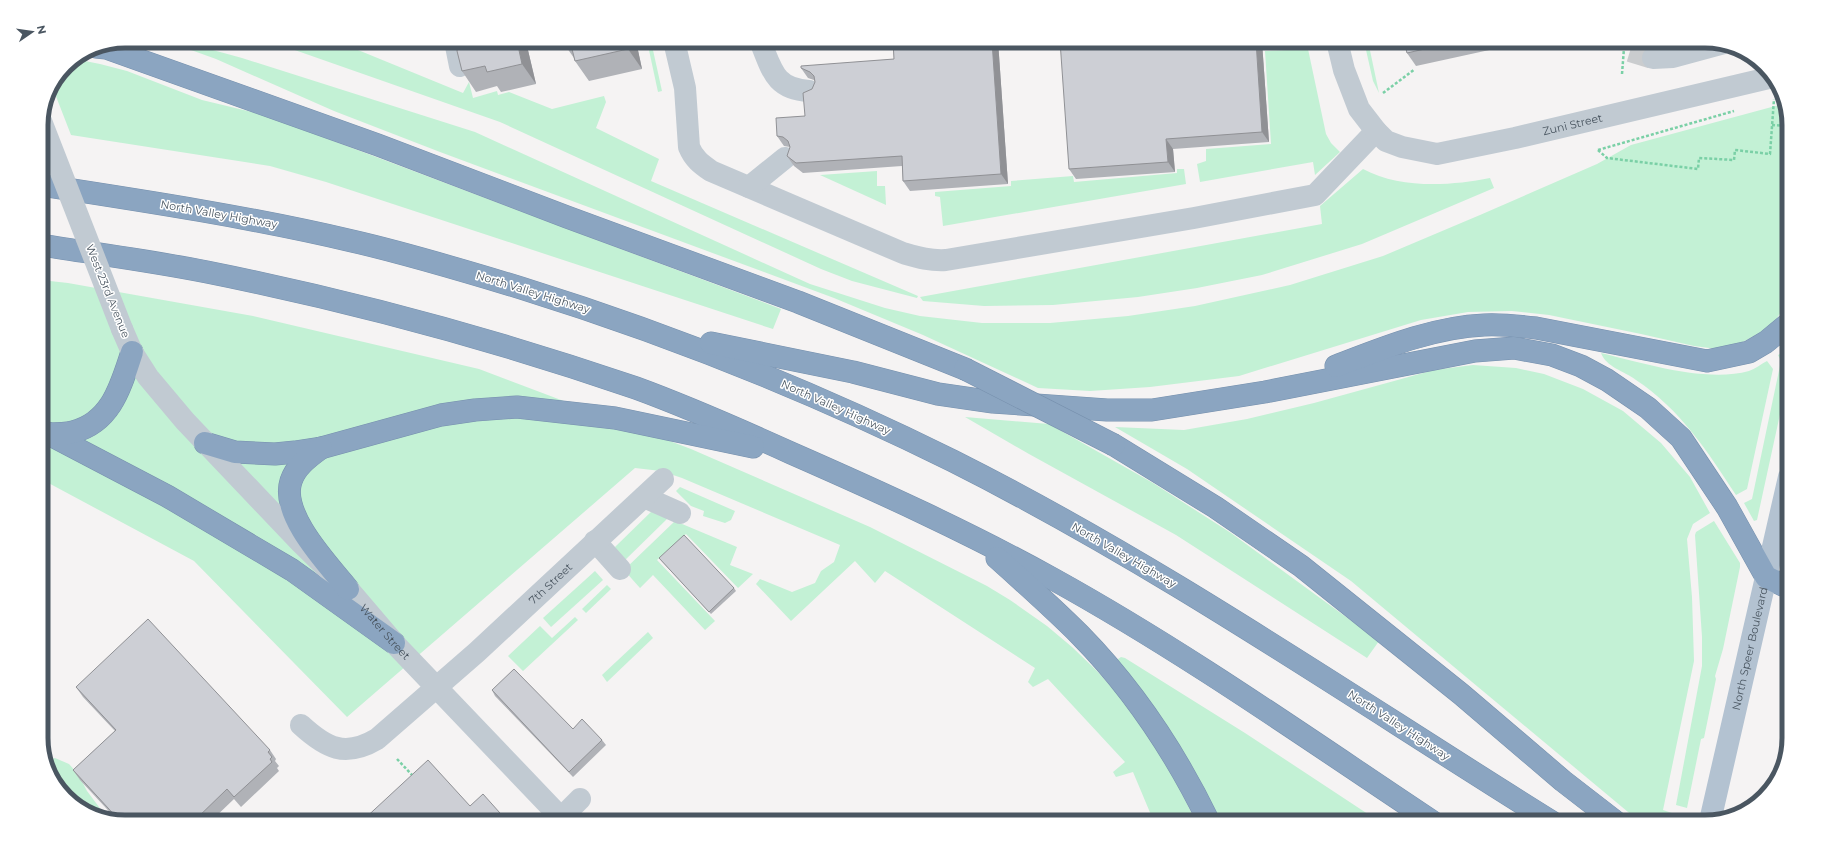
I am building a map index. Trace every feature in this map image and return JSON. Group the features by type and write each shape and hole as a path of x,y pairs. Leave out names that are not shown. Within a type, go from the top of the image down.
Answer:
{"highway":[{"path":"109,49 378,145 567,217 798,302 965,369 1114,445 1216,507 1301,566 1461,694 1563,781 1607,815"},
{"name":"North Valley Highway","path":"48,186 206,211 353,241 426,260 584,308 714,355 811,395 906,438 1022,497 1092,535 1263,638 1541,815"},
{"path":"48,246 168,265 277,287 414,320 485,340 639,389 815,463 971,534 1056,581 1212,675 1422,815"},
{"path":"584,308 700,341 853,372 938,394 993,402 1107,410 1152,410 1266,392 1475,351 1514,348 1552,355 1581,366 1607,380 1648,408 1681,438 1727,507 1766,577 1782,585"},
{"path":"1266,392 1411,340 1438,332 1483,324 1509,324 1536,328 1707,360 1749,352 1766,342 1782,329"},
{"path":"48,432 73,432 92,425 104,415 120,387 132,352"},
{"path":"205,442 235,452 275,454 321,448 441,415 474,410 517,407 615,418 743,445 815,463"},
{"path":"48,434 167,496 292,570 394,643"},
{"path":"321,448 305,460 297,469 291,480 288,494 292,511 302,530 348,589"},
{"path":"971,534 1080,635 1110,668 1140,707 1172,754 1194,791 1206,815"}],"main road":[{"name":"North Speer Boulevard","path":"1711,814 1782,507"}],"street":[{"path":"456,48 460,66"},
{"path":"676,48 685,88 689,147 692,155 698,162 711,171 748,187 903,253 921,258 946,260 1194,218 1315,195 1376,131"},
{"path":"763,48 775,76 790,88 809,91"},
{"name":"Zuni Street","path":"1339,48 1344,70 1359,109 1376,131 1386,141 1402,147 1437,154 1448,153 1766,78"},
{"path":"1653,58 1673,57 1706,48"},
{"name":"West 23rd Avenue","path":"48,139 132,352 148,377 205,442"},
{"path":"748,187 784,158"},
{"name":"Water Street","path":"205,442 300,543 348,589 394,643 558,815"},
{"name":"7th Street","path":"301,725 321,743 331,747 349,750 358,748 377,739 437,687 663,479"},
{"path":"644,497 680,513"},
{"path":"590,547 615,574"},
{"path":"567,815 580,799"}],"path":[{"path":"1622,74 1624,48"},
{"path":"1383,94 1415,69"},
{"path":"1736,110 1598,150 1607,158 1698,168 1699,158 1734,160 1735,150 1770,154 1774,99 1766,102"},
{"path":"1772,125 1782,126"},
{"path":"397,759 415,778"}],"green space":[{"path":"185,48 206,48 242,58 475,132 810,284 885,308 920,316 982,323 1050,323 1128,316 1195,306 1290,285 1383,256 1597,164 1631,145 1779,105 1782,120 1782,310 1771,327 1737,345 1717,349 1694,346 1549,315 1512,311 1468,312 1421,320 1239,376 1150,387 1090,391 1038,388 923,335 834,298 440,152 334,111 216,59"},
{"path":"289,48 353,48 463,93 469,82 473,98 497,91 498,95 509,92 552,109 604,96 606,102 596,128 659,159 651,181 918,296 917,298 852,281 821,269 500,122"},
{"path":"649,48 653,48 662,91 658,92"},
{"path":"1366,48 1369,48 1379,93 1373,81"},
{"path":"1308,49 1326,134 1331,143 1340,152 1315,175 1313,162 1200,182 1197,164 1206,161 1206,149 1271,144 1265,51"},
{"path":"83,61 100,64 127,71 202,100 256,113 291,125 781,309 773,329 326,182 270,166 71,135 55,93 58,86 70,70"},
{"path":"1177,169 1184,169 1186,184 943,226 940,197 935,196 935,192 1011,186 1011,181 1073,176 1074,182 1177,173"},
{"path":"1363,169 1393,180 1409,183 1442,184 1490,178 1494,188 1362,244 1262,275 1197,288 1138,297 1053,305 984,306 923,301 920,297 1322,224 1320,206"},
{"path":"877,171 877,186 885,186 886,205 820,175"},
{"path":"48,281 253,316 479,369 691,449 870,527 987,586 1047,626 1072,647 1097,671 1122,699 1162,753 1193,815 1151,815 1133,772 1116,777 1113,772 1125,762 1048,679 1033,687 1028,682 1035,668 885,571 875,583 855,561 791,621 756,584 760,579 792,592 815,583 821,571 834,562 840,545 682,478 661,471 635,468 347,717 194,561 48,483"},
{"path":"1601,353 1675,370 1714,375 1749,371 1767,361 1773,369 1747,489 1736,495 1704,447 1680,418 1652,392 1607,362"},
{"path":"1782,353 1782,405 1757,520 1754,521 1744,503 1752,499 1781,361 1778,355"},
{"path":"1473,365 1516,368 1544,374 1583,389 1623,411 1661,443 1690,477 1710,513 1693,524 1687,539 1692,597 1694,661 1663,810 1678,815 1632,815 1351,581 1187,469 1115,427 1184,430 1247,419 1314,403 1434,370"},
{"path":"965,417 1049,424 1153,483 1231,533 1379,641 1367,658 1176,535"},
{"path":"680,487 735,511 731,520 725,523 703,516 704,511 691,506 676,491"},
{"path":"654,509 669,517 621,564 615,547"},
{"path":"675,521 737,547 730,565 753,574 738,588 686,534 657,560 715,621 705,630 653,575 640,588 624,570"},
{"path":"1714,521 1740,563 1740,567 1723,649 1715,676 1716,679 1704,738 1701,739 1687,808 1676,805 1702,666 1702,637 1695,535 1696,532"},
{"path":"595,571 603,580 551,627 543,618"},
{"path":"607,585 611,589 586,613 582,609"},
{"path":"575,617 578,620 523,671 508,656 540,626 552,638"},
{"path":"648,632 653,638 607,682 602,675"},
{"path":"1121,657 1125,658 1245,733 1369,815 1216,815 1196,775 1119,663 1118,659"},
{"path":"55,758 69,764 78,774 87,791 102,811 86,805 70,793 58,777 51,759"}],"building":[{"path":"457,48 519,48 522,64 487,72 485,66 462,71"},
{"path":"572,48 628,49 575,61"},
{"path":"893,48 992,48 1001,174 903,181 902,156 796,163 787,156 790,147 788,141 783,137 777,136 776,118 805,116 803,93 812,89 815,82 814,76 810,72 801,68 801,66 894,59"},
{"path":"1060,48 1256,48 1262,132 1166,139 1168,162 1069,169"},
{"path":"1406,48 1429,48 1407,53"},
{"path":"684,535 734,588 709,612 659,558"},
{"path":"148,619 270,750 268,752 272,757 270,759 272,762 234,797 227,789 200,815 114,814 73,770 116,730 76,687"},
{"path":"514,669 573,729 582,719 602,740 569,772 492,690"},
{"path":"428,760 470,806 483,794 502,815 369,815"}],"tunnel":[{"path":"1630,51 1653,58"}]}
